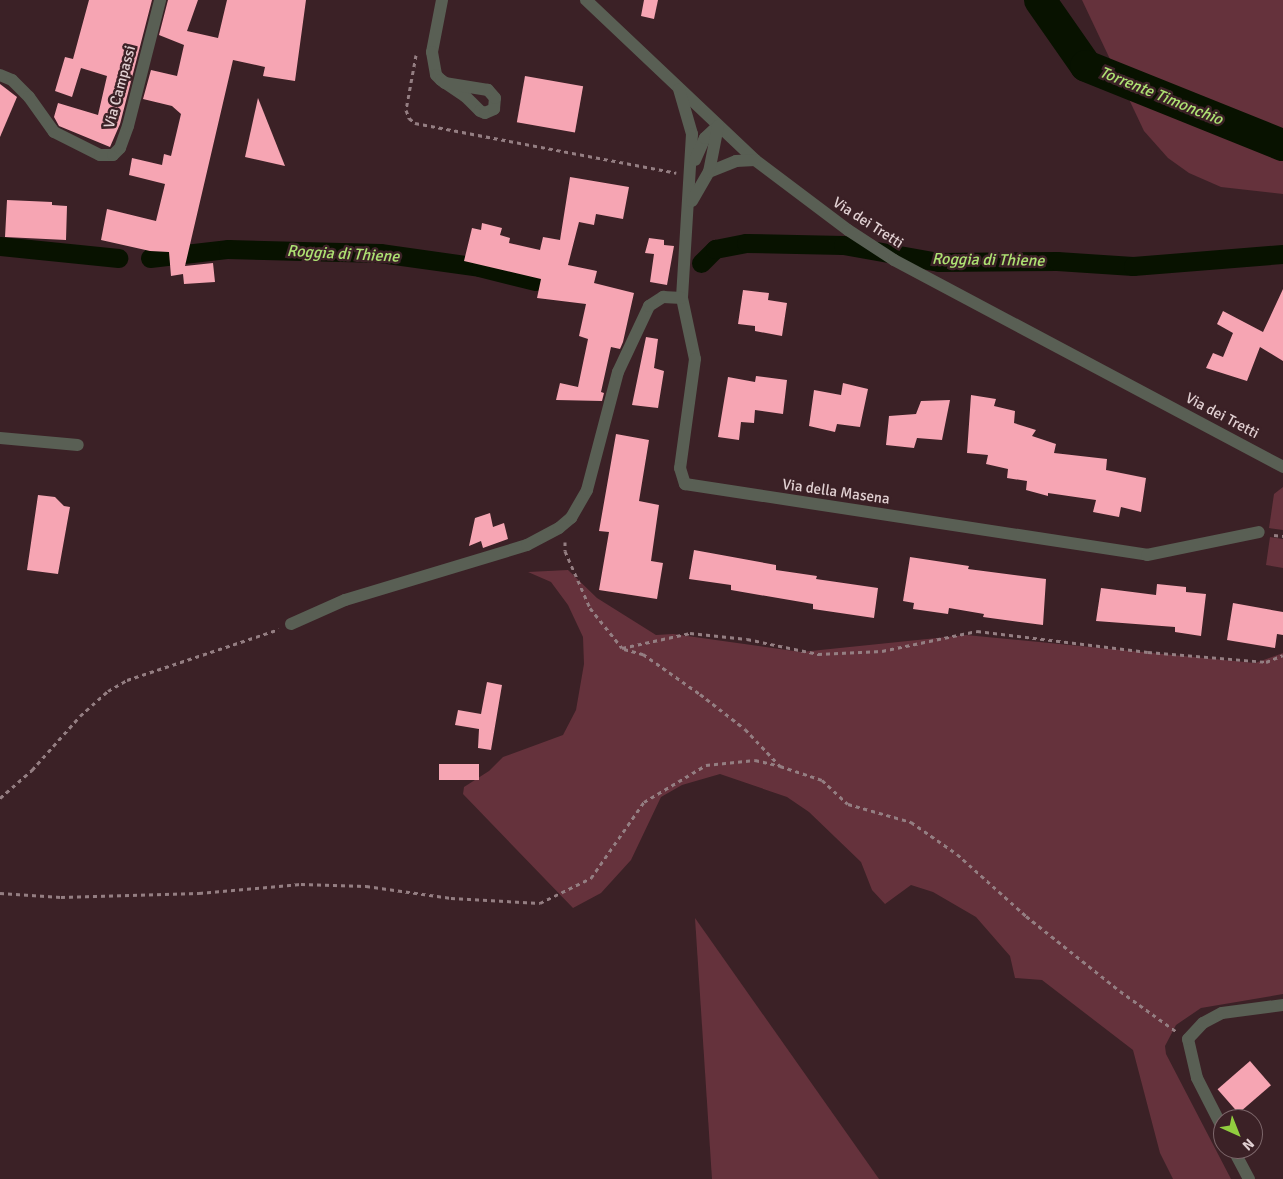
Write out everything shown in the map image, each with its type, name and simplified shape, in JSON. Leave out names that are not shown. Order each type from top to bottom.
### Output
[{"type":"street","name":"Via Campassi","points":[[0,75],[12,80],[29,97],[54,132],[100,156],[113,155],[120,148],[128,126],[160,0]]},
{"type":"street","points":[[442,0],[432,61],[436,74],[445,83]]},
{"type":"street","name":"Via dei Tretti","points":[[586,0],[754,160],[870,245],[894,260],[1283,467]]},
{"type":"street","name":"Via della Masena","points":[[679,89],[692,134],[689,208],[682,298],[695,359],[680,474],[690,486],[1148,555],[1259,532]]},
{"type":"street","name":"Via della Masena","points":[[690,179],[699,146],[718,126]]},
{"type":"street","name":"Via della Masena","points":[[689,208],[709,172],[718,126]]},
{"type":"street","points":[[709,172],[736,161],[754,160]]},
{"type":"street","points":[[291,624],[345,600],[528,545],[571,518],[586,490],[618,372],[649,306],[663,297],[682,298]]},
{"type":"street","points":[[0,438],[78,445]]},
{"type":"street","points":[[1213,1109],[1197,1078],[1188,1039],[1203,1022],[1222,1013],[1283,1004]]},
{"type":"street","points":[[1238,1159],[1249,1179]]},
{"type":"path","points":[[418,48],[406,110],[409,118],[415,123],[683,174],[690,179]]},
{"type":"path","points":[[571,518],[565,536],[565,551],[590,608],[622,648],[643,654],[700,694],[745,729],[780,766]]},
{"type":"path","points":[[0,798],[32,770],[90,706],[127,680],[291,624]]},
{"type":"path","points":[[622,648],[690,633],[747,639],[818,654],[873,652],[976,631],[1148,652],[1266,662],[1283,655]]},
{"type":"path","points":[[0,893],[61,897],[199,893],[301,884],[366,886],[451,898],[540,903],[591,878],[644,802],[706,765],[755,760],[822,780],[848,804],[911,822],[957,854],[1026,916],[1120,991],[1188,1039]]},
{"type":"shaded area","points":[[1082,0],[1283,0],[1283,194],[1221,187],[1189,173],[1168,158],[1144,131]]},
{"type":"shaded area","points":[[1283,487],[1283,530],[1269,528],[1274,494]]},
{"type":"shaded area","points":[[1270,537],[1283,539],[1283,568],[1266,565]]},
{"type":"shaded area","points":[[568,570],[597,598],[656,635],[673,634],[801,652],[966,635],[1255,663],[1283,653],[1283,994],[1201,1008],[1176,1025],[1165,1046],[1166,1054],[1213,1144],[1213,1159],[1221,1159],[1231,1179],[1173,1179],[1160,1153],[1133,1050],[1042,980],[1015,978],[1010,956],[976,917],[933,892],[911,885],[885,904],[872,890],[861,862],[809,812],[787,797],[720,774],[682,785],[661,797],[631,860],[601,893],[573,908],[463,794],[464,787],[489,771],[503,757],[563,735],[576,710],[584,664],[583,637],[568,605],[551,582],[528,572]]},
{"type":"shaded area","points":[[695,918],[879,1179],[712,1179]]},
{"type":"building","points":[[89,0],[152,0],[120,124],[110,147],[59,126],[54,117],[58,103],[98,115],[107,76],[81,68],[72,97],[55,91],[65,57],[73,59]]},
{"type":"building","points":[[168,0],[198,0],[187,31],[218,38],[227,0],[306,0],[295,81],[263,76],[265,67],[233,60],[185,266],[213,263],[215,282],[184,284],[183,274],[171,276],[169,252],[150,251],[101,240],[107,209],[156,221],[165,184],[129,175],[132,158],[162,165],[164,154],[171,156],[181,114],[172,106],[143,99],[151,70],[177,76],[184,45],[159,35]]},
{"type":"building","points":[[644,0],[658,0],[654,19],[641,16]]},
{"type":"building","points":[[525,76],[583,86],[575,133],[517,122]]},
{"type":"building","points":[[0,84],[17,97],[0,137]]},
{"type":"building","points":[[258,98],[285,166],[245,157]]},
{"type":"building","points":[[570,177],[629,187],[623,219],[596,214],[594,225],[579,222],[568,265],[597,271],[594,283],[634,293],[623,342],[620,349],[611,347],[601,392],[604,393],[602,401],[556,400],[560,383],[578,387],[588,339],[579,336],[586,304],[537,298],[541,279],[464,261],[472,228],[481,230],[482,223],[502,228],[500,235],[510,238],[509,243],[540,250],[543,237],[560,240]]},
{"type":"building","points":[[7,200],[52,202],[52,205],[67,206],[66,240],[5,237]]},
{"type":"building","points":[[649,238],[664,240],[664,245],[674,246],[667,285],[650,282],[654,254],[645,253]]},
{"type":"building","points":[[1283,289],[1283,361],[1260,347],[1247,381],[1206,368],[1213,353],[1223,357],[1233,333],[1217,324],[1223,311],[1263,332]]},
{"type":"building","points":[[743,290],[769,293],[768,300],[787,303],[782,336],[755,331],[755,326],[738,324]]},
{"type":"building","points":[[646,337],[658,339],[654,368],[664,371],[658,408],[632,405]]},
{"type":"building","points":[[756,376],[787,380],[783,414],[755,410],[754,423],[741,422],[739,440],[718,437],[728,377],[755,382]]},
{"type":"building","points":[[843,383],[868,389],[860,427],[837,424],[835,432],[809,426],[814,390],[841,395]]},
{"type":"building","points":[[971,395],[996,399],[994,406],[1015,411],[1014,423],[1036,430],[1032,436],[1056,444],[1054,453],[1107,459],[1106,470],[1146,478],[1141,512],[1121,507],[1119,517],[1093,512],[1096,500],[1048,493],[1048,496],[1026,490],[1027,481],[1007,478],[1008,469],[986,464],[988,455],[967,453]]},
{"type":"building","points":[[950,400],[942,440],[917,438],[914,448],[886,445],[889,416],[916,414],[921,401]]},
{"type":"building","points":[[616,434],[649,440],[639,501],[659,505],[651,561],[663,563],[657,599],[599,590],[609,532],[599,531]]},
{"type":"building","points":[[38,495],[55,497],[64,506],[70,507],[58,574],[27,570]]},
{"type":"building","points":[[490,513],[493,527],[504,523],[508,539],[483,548],[481,541],[469,546],[475,518]]},
{"type":"building","points":[[694,550],[776,565],[776,570],[817,576],[816,579],[878,588],[874,618],[813,609],[813,604],[731,590],[731,585],[689,579]]},
{"type":"building","points":[[910,557],[969,566],[968,569],[1046,579],[1043,625],[983,617],[984,614],[949,608],[948,614],[913,609],[914,603],[903,601]]},
{"type":"building","points":[[1157,584],[1186,587],[1186,592],[1206,594],[1201,636],[1175,632],[1175,627],[1096,621],[1101,588],[1156,595]]},
{"type":"building","points":[[1233,603],[1283,612],[1283,635],[1277,634],[1275,648],[1227,640]]},
{"type":"building","points":[[487,682],[502,685],[491,750],[478,748],[479,729],[455,725],[458,710],[481,714]]},
{"type":"building","points":[[439,764],[479,764],[479,780],[439,780]]},
{"type":"building","points":[[1250,1061],[1271,1085],[1244,1109],[1235,1109],[1218,1089]]},
{"type":"waterway","name":"Torrente Timonchio","points":[[1040,0],[1086,66],[1283,145]]},
{"type":"waterway","name":"Roggia di Thiene","points":[[701,263],[715,249],[746,243],[843,245],[938,262],[1057,261],[1133,266],[1283,254]]},
{"type":"waterway","name":"Roggia di Thiene","points":[[0,246],[118,258]]},
{"type":"waterway","name":"Roggia di Thiene","points":[[150,258],[228,249],[380,253],[479,267],[535,281]]}]
